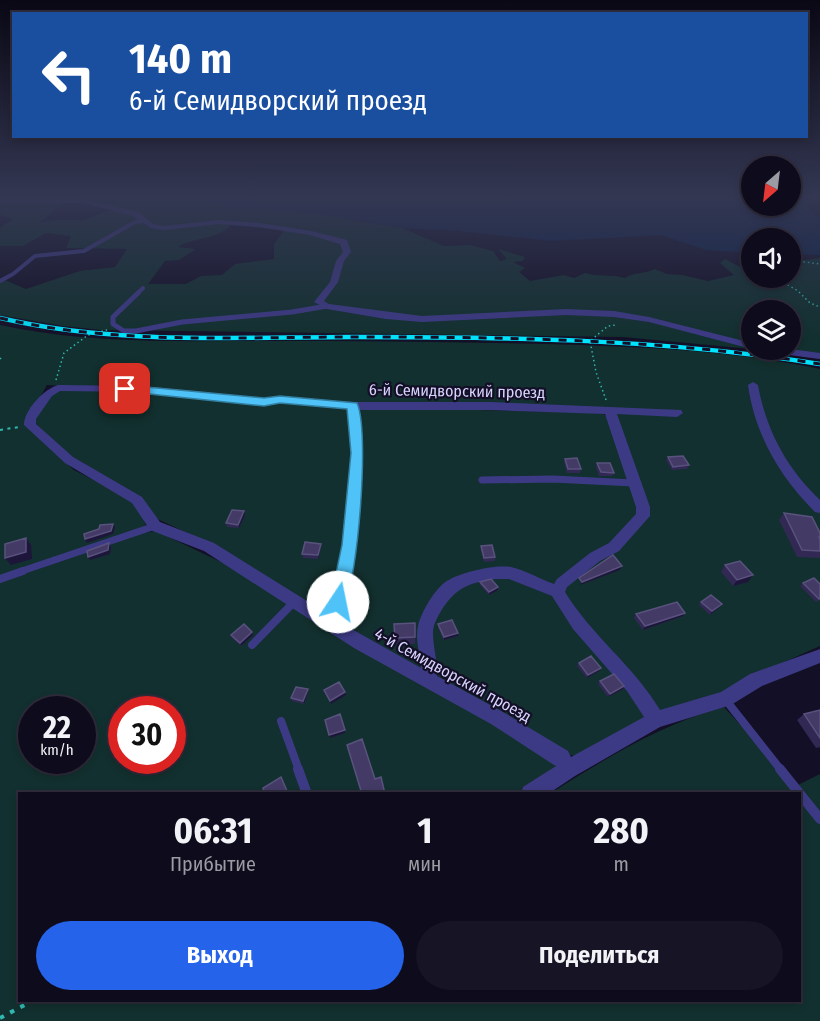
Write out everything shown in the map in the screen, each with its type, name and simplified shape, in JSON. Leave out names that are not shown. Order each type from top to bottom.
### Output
[{"type":"street","points":[[345,245],[347,252],[338,261],[335,281],[322,295],[320,302],[327,306],[385,317],[423,319],[584,312],[614,314],[651,319],[741,343]]},
{"type":"street","points":[[801,354],[820,356]]},
{"type":"street","points":[[753,385],[755,407],[786,471],[820,508]]},
{"type":"street","points":[[58,388],[48,394],[30,419],[30,425],[69,460],[137,500],[155,526]]},
{"type":"street","name":"6-й Семидворский проезд","points":[[58,388],[142,389],[264,402],[280,400],[353,406],[490,406],[677,413]]},
{"type":"street","points":[[331,625],[334,621],[349,545],[357,453],[353,406]]},
{"type":"street","points":[[557,592],[562,584],[595,557],[614,548],[643,516],[643,507],[610,411]]},
{"type":"street","name":"4-й Семидворский проезд","points":[[155,526],[209,547],[331,625],[506,724],[561,758],[568,769]]},
{"type":"street","points":[[428,681],[430,672],[426,625],[450,587],[502,572],[557,592],[564,606],[627,676],[656,720]]},
{"type":"street","points":[[533,792],[568,769],[656,720],[725,699],[756,680],[820,656]]},
{"type":"lane","points":[[0,280],[13,274],[35,256],[84,251],[95,245]]},
{"type":"lane","points":[[143,288],[114,317],[112,324],[122,330],[136,331],[182,322],[292,312],[327,306]]},
{"type":"lane","points":[[482,480],[553,479],[634,483]]},
{"type":"lane","points":[[0,579],[155,526]]},
{"type":"lane","points":[[252,645],[294,602]]},
{"type":"lane","points":[[725,699],[799,792]]},
{"type":"lane","points":[[281,721],[306,792]]},
{"type":"lane","points":[[801,795],[820,819]]},
{"type":"path","points":[[801,261],[820,264]]},
{"type":"path","points":[[793,288],[810,303],[820,307]]},
{"type":"path","points":[[610,411],[596,372],[590,341],[608,326],[624,323]]},
{"type":"path","points":[[58,388],[56,381],[64,352],[88,336],[106,330],[122,330]]},
{"type":"path","points":[[0,430],[30,425]]},
{"type":"path","points":[[0,1018],[30,1002]]},
{"type":"green space","points":[[0,245],[25,245],[0,246]]},
{"type":"green space","points":[[67,245],[183,245],[178,247],[196,249],[179,260],[165,261],[148,284],[186,284],[201,276],[222,275],[235,264],[274,259],[274,245],[471,245],[493,251],[500,261],[507,259],[498,249],[525,257],[523,261],[513,262],[525,268],[519,272],[530,281],[564,275],[574,278],[585,273],[625,278],[655,269],[667,274],[708,281],[734,275],[720,263],[725,259],[741,267],[741,288],[801,288],[801,261],[820,258],[820,359],[801,356],[801,300],[741,300],[741,348],[623,337],[101,330],[0,315],[0,278],[26,289],[80,271],[115,267],[127,249],[66,248]]},
{"type":"green space","points":[[0,325],[66,336],[133,340],[463,342],[641,348],[741,356],[741,360],[773,360],[820,369],[820,646],[755,675],[722,693],[661,711],[655,707],[563,599],[566,585],[647,517],[614,416],[618,414],[262,400],[47,385],[28,428],[74,470],[133,500],[146,525],[141,529],[0,577]]},
{"type":"green space","points":[[57,391],[142,391],[349,409],[355,455],[345,546],[331,617],[211,544],[153,517],[71,458],[34,420],[52,393]]},
{"type":"green space","points":[[362,407],[602,413],[606,416],[641,508],[622,535],[554,585],[511,571],[441,590],[423,672],[339,624],[356,410]]},
{"type":"green space","points":[[156,531],[242,572],[494,724],[556,765],[552,773],[520,792],[18,792],[18,1002],[801,1002],[801,792],[553,792],[613,755],[656,733],[724,707],[796,786],[820,774],[820,1021],[0,1021],[0,581],[142,533]]},
{"type":"green space","points":[[501,575],[555,597],[645,714],[642,722],[576,756],[570,755],[441,681],[435,672],[430,626],[449,594],[485,578]]},
{"type":"water","points":[[690,245],[741,245],[741,252],[706,250]]},
{"type":"water","points":[[801,245],[820,245],[820,255],[801,254]]},
{"type":"building","points":[[683,456],[689,465],[673,467],[668,457]]},
{"type":"building","points":[[577,458],[581,469],[568,469],[565,459]]},
{"type":"building","points":[[597,463],[610,463],[614,473],[601,472]]},
{"type":"building","points":[[232,510],[244,511],[238,525],[226,523]]},
{"type":"building","points":[[784,513],[812,517],[820,533],[820,551],[802,550]]},
{"type":"building","points":[[113,524],[111,531],[85,539],[84,534],[99,529],[100,525]]},
{"type":"building","points":[[26,538],[26,552],[5,558],[5,544]]},
{"type":"building","points":[[305,542],[321,544],[318,555],[302,554]]},
{"type":"building","points":[[109,543],[108,550],[88,557],[87,551]]},
{"type":"building","points":[[492,545],[495,557],[484,558],[481,546]]},
{"type":"building","points":[[613,555],[622,566],[582,582],[579,578]]},
{"type":"building","points":[[740,561],[753,575],[737,580],[725,565]]},
{"type":"building","points":[[814,578],[820,584],[819,599],[803,583]]},
{"type":"building","points":[[491,579],[498,587],[489,592],[480,582]]},
{"type":"building","points":[[711,595],[722,604],[712,611],[701,602]]},
{"type":"building","points":[[677,602],[685,613],[645,626],[636,614]]},
{"type":"building","points":[[452,620],[458,633],[444,637],[438,624]]},
{"type":"building","points":[[415,623],[415,637],[395,638],[394,624]]},
{"type":"building","points":[[244,624],[252,632],[240,643],[231,635]]},
{"type":"building","points":[[591,656],[601,668],[588,675],[579,663]]},
{"type":"building","points":[[614,674],[624,686],[610,694],[600,681]]},
{"type":"building","points":[[339,682],[345,692],[330,701],[324,690]]},
{"type":"building","points":[[296,687],[308,689],[303,701],[291,698]]},
{"type":"building","points":[[820,710],[820,738],[804,714]]},
{"type":"building","points":[[340,714],[345,730],[329,735],[325,720]]},
{"type":"building","points":[[362,739],[375,779],[381,777],[385,792],[361,792],[347,745]]},
{"type":"building","points":[[281,777],[287,791],[264,792],[263,788]]},
{"type":"railway","points":[[0,318],[43,327],[131,336],[587,341],[704,349],[820,364]]},
{"type":"route","points":[[125,389],[264,402],[280,400],[353,406],[357,453],[349,545],[338,602]]}]
